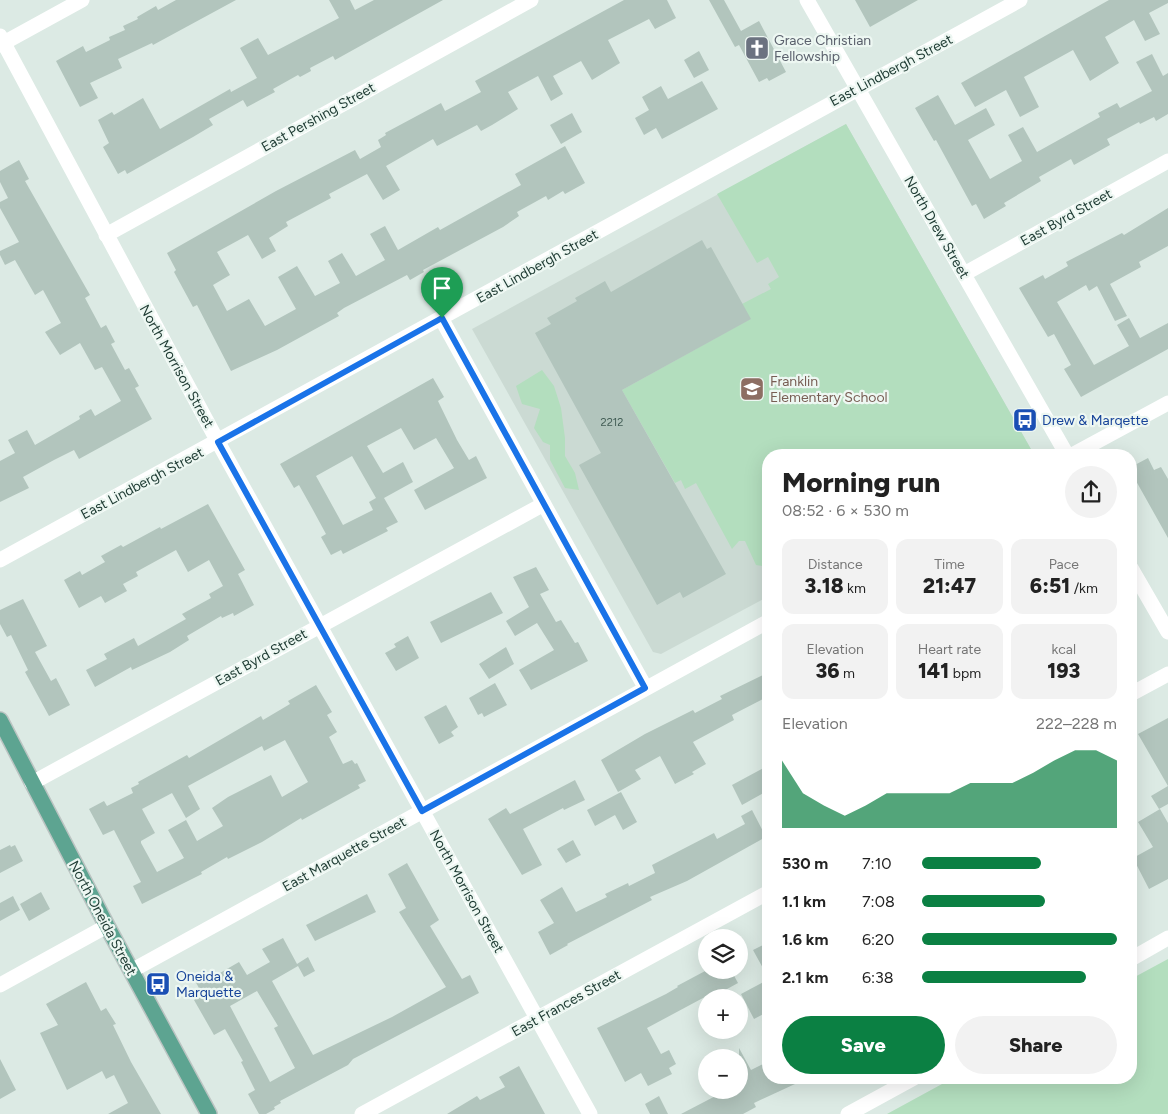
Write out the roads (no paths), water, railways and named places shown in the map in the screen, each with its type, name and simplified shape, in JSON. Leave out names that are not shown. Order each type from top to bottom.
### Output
[{"type":"main road","name":"North Oneida Street","points":[[0,720],[107,926],[209,1114]]},
{"type":"street","points":[[1,42],[82,0]]},
{"type":"street","name":"East Pershing Street","points":[[106,235],[531,0]]},
{"type":"street","name":"North Drew Street","points":[[807,0],[1064,449]]},
{"type":"street","name":"East Lindbergh Street","points":[[0,560],[1020,0]]},
{"type":"street","name":"North Morrison Street","points":[[1,42],[218,442],[321,624],[590,1114]]},
{"type":"street","name":"East Byrd Street","points":[[964,274],[1168,161]]},
{"type":"street","points":[[442,318],[645,688]]},
{"type":"street","points":[[1083,449],[1168,403]]},
{"type":"street","name":"East Byrd Street","points":[[32,783],[544,504]]},
{"type":"street","points":[[1137,578],[1168,632]]},
{"type":"street","name":"East Marquette Street","points":[[131,971],[762,625]]},
{"type":"street","points":[[1137,691],[1168,674]]},
{"type":"street","name":"East Frances Street","points":[[362,1114],[762,896]]},
{"type":"street","points":[[0,985],[107,926]]},
{"type":"street","points":[[1137,956],[1168,938]]},
{"type":"street","points":[[848,1114],[903,1084]]},
{"type":"place","name":"Grace Christian Fellowship","points":[[757,48]]},
{"type":"place","name":"Franklin Elementary School","points":[[752,389]]},
{"type":"place","name":"Drew & Marqette","points":[[1025,420]]},
{"type":"place","name":"Oneida & Marquette","points":[[158,984]]}]
